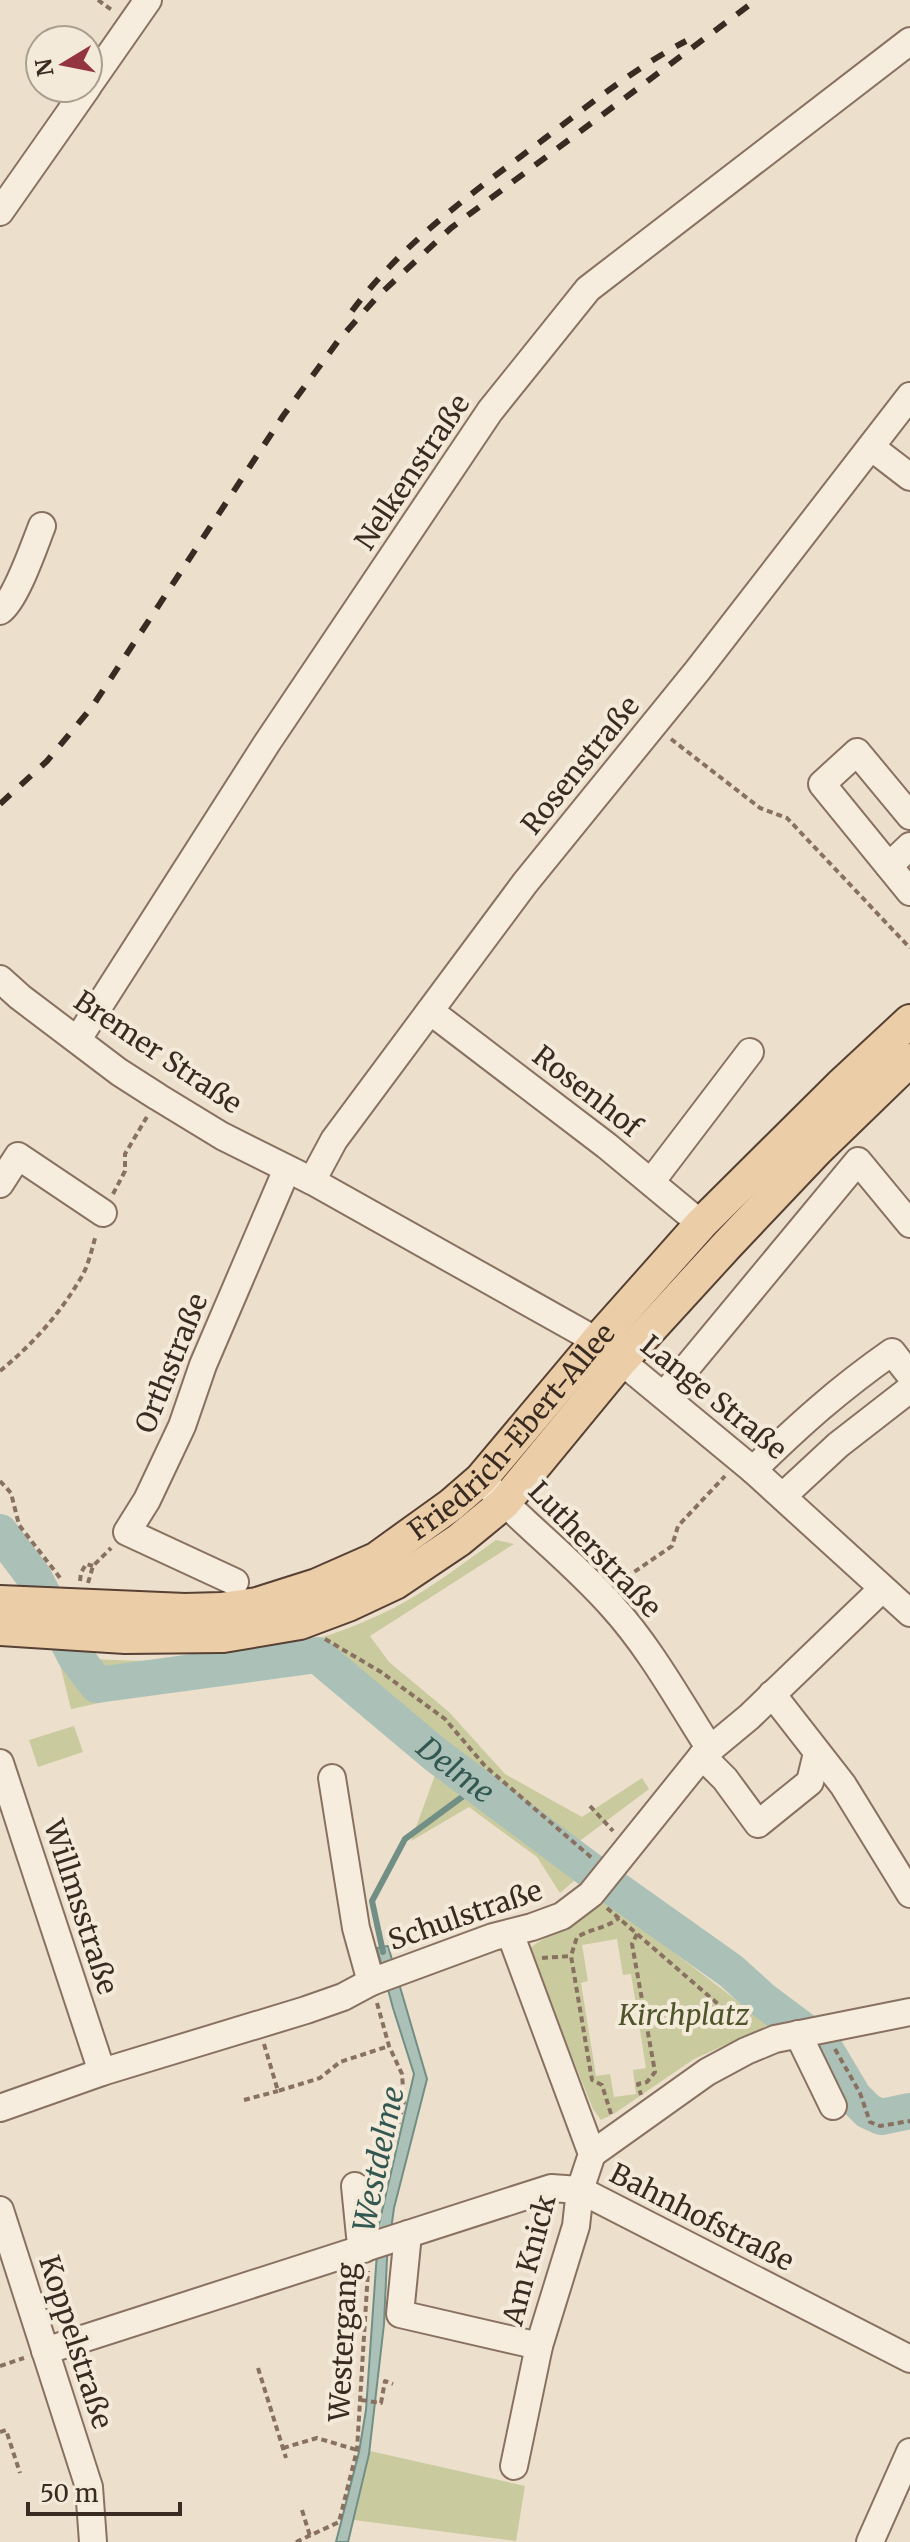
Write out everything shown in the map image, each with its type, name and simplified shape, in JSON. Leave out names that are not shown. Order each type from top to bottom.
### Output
[{"type":"main road","name":"Friedrich-Ebert-Allee","points":[[50,1609],[125,1637],[223,1636],[300,1623],[348,1605],[395,1583],[459,1540],[504,1503],[701,1224],[910,1021]]},
{"type":"main road","name":"Friedrich-Ebert-Allee","points":[[0,1629],[50,1609],[185,1610],[257,1604],[317,1585],[376,1559],[451,1505],[481,1479],[910,1060]]},
{"type":"street","points":[[104,63],[148,0]]},
{"type":"street","name":"Nelkenstraße","points":[[78,1039],[267,743],[490,411],[588,289],[910,41]]},
{"type":"street","points":[[0,212],[75,104]]},
{"type":"street","name":"Rosenstraße","points":[[312,1181],[334,1140],[525,883],[653,725],[910,396]]},
{"type":"street","points":[[871,447],[910,477]]},
{"type":"street","points":[[0,611],[5,608],[18,584],[42,526]]},
{"type":"street","points":[[910,816],[857,752],[822,784],[910,892]]},
{"type":"street","points":[[889,866],[910,846]]},
{"type":"street","name":"Bremer Straße","points":[[2,984],[119,1072],[222,1136],[287,1169]]},
{"type":"street","name":"Rosenhof","points":[[430,1011],[607,1146],[701,1224]]},
{"type":"street","points":[[651,1182],[750,1052]]},
{"type":"street","points":[[0,1184],[18,1156],[103,1213]]},
{"type":"street","points":[[664,1395],[858,1161],[910,1224]]},
{"type":"street","name":"Lange Straße","points":[[287,1169],[609,1351],[747,1464],[910,1613]]},
{"type":"street","name":"Orthstraße","points":[[127,1532],[147,1500],[182,1426],[203,1365],[287,1169]]},
{"type":"street","points":[[747,1464],[845,1385],[892,1352],[908,1372],[838,1445],[783,1496]]},
{"type":"street","name":"Lutherstraße","points":[[481,1479],[567,1559],[648,1652],[706,1753],[758,1824],[810,1782],[817,1753]]},
{"type":"street","points":[[127,1532],[235,1582]]},
{"type":"street","name":"Schulstraße","points":[[0,2108],[102,2072],[258,2026],[343,1997],[371,1982],[493,1937],[562,1916],[591,1894],[706,1753],[749,1717],[882,1589]]},
{"type":"street","points":[[772,1694],[843,1785],[910,1894]]},
{"type":"street","name":"Willmsstraße","points":[[0,1763],[102,2072]]},
{"type":"street","points":[[332,1778],[356,1928],[371,1982]]},
{"type":"street","points":[[510,1933],[592,2154]]},
{"type":"street","points":[[580,2190],[592,2154],[707,2072],[746,2051],[803,2033],[910,2012]]},
{"type":"street","points":[[803,2033],[833,2106]]},
{"type":"street","name":"Am Knick","points":[[355,2186],[360,2236],[382,2243],[400,2314],[539,2346]]},
{"type":"street","name":"Bahnhofstraße","points":[[45,2351],[551,2188],[580,2190],[910,2359]]},
{"type":"street","name":"Am Knick","points":[[514,2466],[539,2346],[576,2226],[580,2190]]},
{"type":"street","name":"Koppelstraße","points":[[0,2210],[89,2487],[93,2542]]},
{"type":"street","points":[[870,2542],[910,2452]]},
{"type":"path","points":[[653,725],[760,808],[787,818],[910,948]]},
{"type":"path","points":[[0,1371],[30,1346],[83,1274],[103,1213],[125,1171],[125,1154],[158,1097]]},
{"type":"path","points":[[601,1595],[672,1546],[678,1526],[747,1464]]},
{"type":"path","points":[[0,1481],[11,1493],[19,1525],[61,1579],[50,1609]]},
{"type":"path","points":[[88,1580],[93,1566],[127,1532]]},
{"type":"path","points":[[50,1609],[86,1564],[93,1566]]},
{"type":"path","points":[[300,1623],[381,1672],[445,1719],[485,1766],[609,1871]]},
{"type":"path","points":[[590,1806],[628,1848]]},
{"type":"path","points":[[591,1894],[725,2010],[803,2033],[863,2102],[870,2122],[880,2126],[910,2121]]},
{"type":"path","points":[[618,2136],[602,2085],[592,2080],[571,1956],[577,1937],[608,1926],[619,1918]]},
{"type":"path","points":[[637,1934],[632,1944],[655,2072],[647,2082],[638,2084],[648,2116]]},
{"type":"path","points":[[371,1982],[389,2046],[402,2074],[404,2102],[379,2199]]},
{"type":"path","points":[[258,2026],[278,2091]]},
{"type":"path","points":[[244,2100],[320,2078],[340,2062],[389,2046]]},
{"type":"path","name":"Westergang","points":[[296,2542],[339,2522],[357,2450],[382,2243]]},
{"type":"path","points":[[258,2368],[286,2458]]},
{"type":"path","points":[[363,2400],[381,2403],[385,2381],[393,2384]]},
{"type":"path","points":[[0,2432],[6,2430],[20,2473]]},
{"type":"path","points":[[283,2448],[317,2438],[357,2450]]},
{"type":"path","points":[[302,2510],[310,2536]]},
{"type":"green space","points":[[496,1540],[514,1544],[370,1636],[389,1662],[449,1712],[505,1774],[582,1817],[642,1778],[649,1789],[561,1855],[583,1873],[560,1893],[537,1857],[469,1807],[411,1841],[438,1767],[408,1737],[316,1663],[244,1672],[71,1709],[58,1656],[180,1660],[261,1652],[301,1643],[340,1631],[393,1608]]},
{"type":"green space","points":[[74,1726],[83,1752],[38,1767],[29,1740]]},
{"type":"green space","name":"Kirchplatz","points":[[604,1899],[769,2025],[694,2059],[601,2120],[593,2109],[528,1949]],"holes":[[[617,1939],[623,1975],[631,1974],[646,2068],[633,2070],[636,2094],[614,2097],[610,2074],[596,2076],[581,1983],[588,1981],[582,1945]]]},
{"type":"green space","points":[[370,2451],[525,2486],[516,2541],[354,2520]]},
{"type":"shaded area","points":[[0,1519],[47,1578],[23,1578],[0,1544]]},
{"type":"shaded area","points":[[388,1946],[427,2079],[394,2208],[369,2454],[348,2542],[336,2542],[359,2452],[366,2410],[379,2224],[414,2074],[377,1948]]},
{"type":"waterway","name":"Delme","points":[[0,1532],[34,1577],[75,1656],[97,1685],[317,1655],[436,1755],[731,1971],[763,2000],[823,2045],[854,2097],[868,2111],[881,2117],[910,2111]]},
{"type":"waterway","name":"Westdelme","points":[[383,1952],[372,1901],[405,1839],[477,1786]]},
{"type":"railway","points":[[0,804],[47,761],[92,707],[283,416],[338,341],[377,297],[451,228],[756,0]]},
{"type":"railway","points":[[352,311],[394,262],[467,198],[613,87],[686,41]]}]
